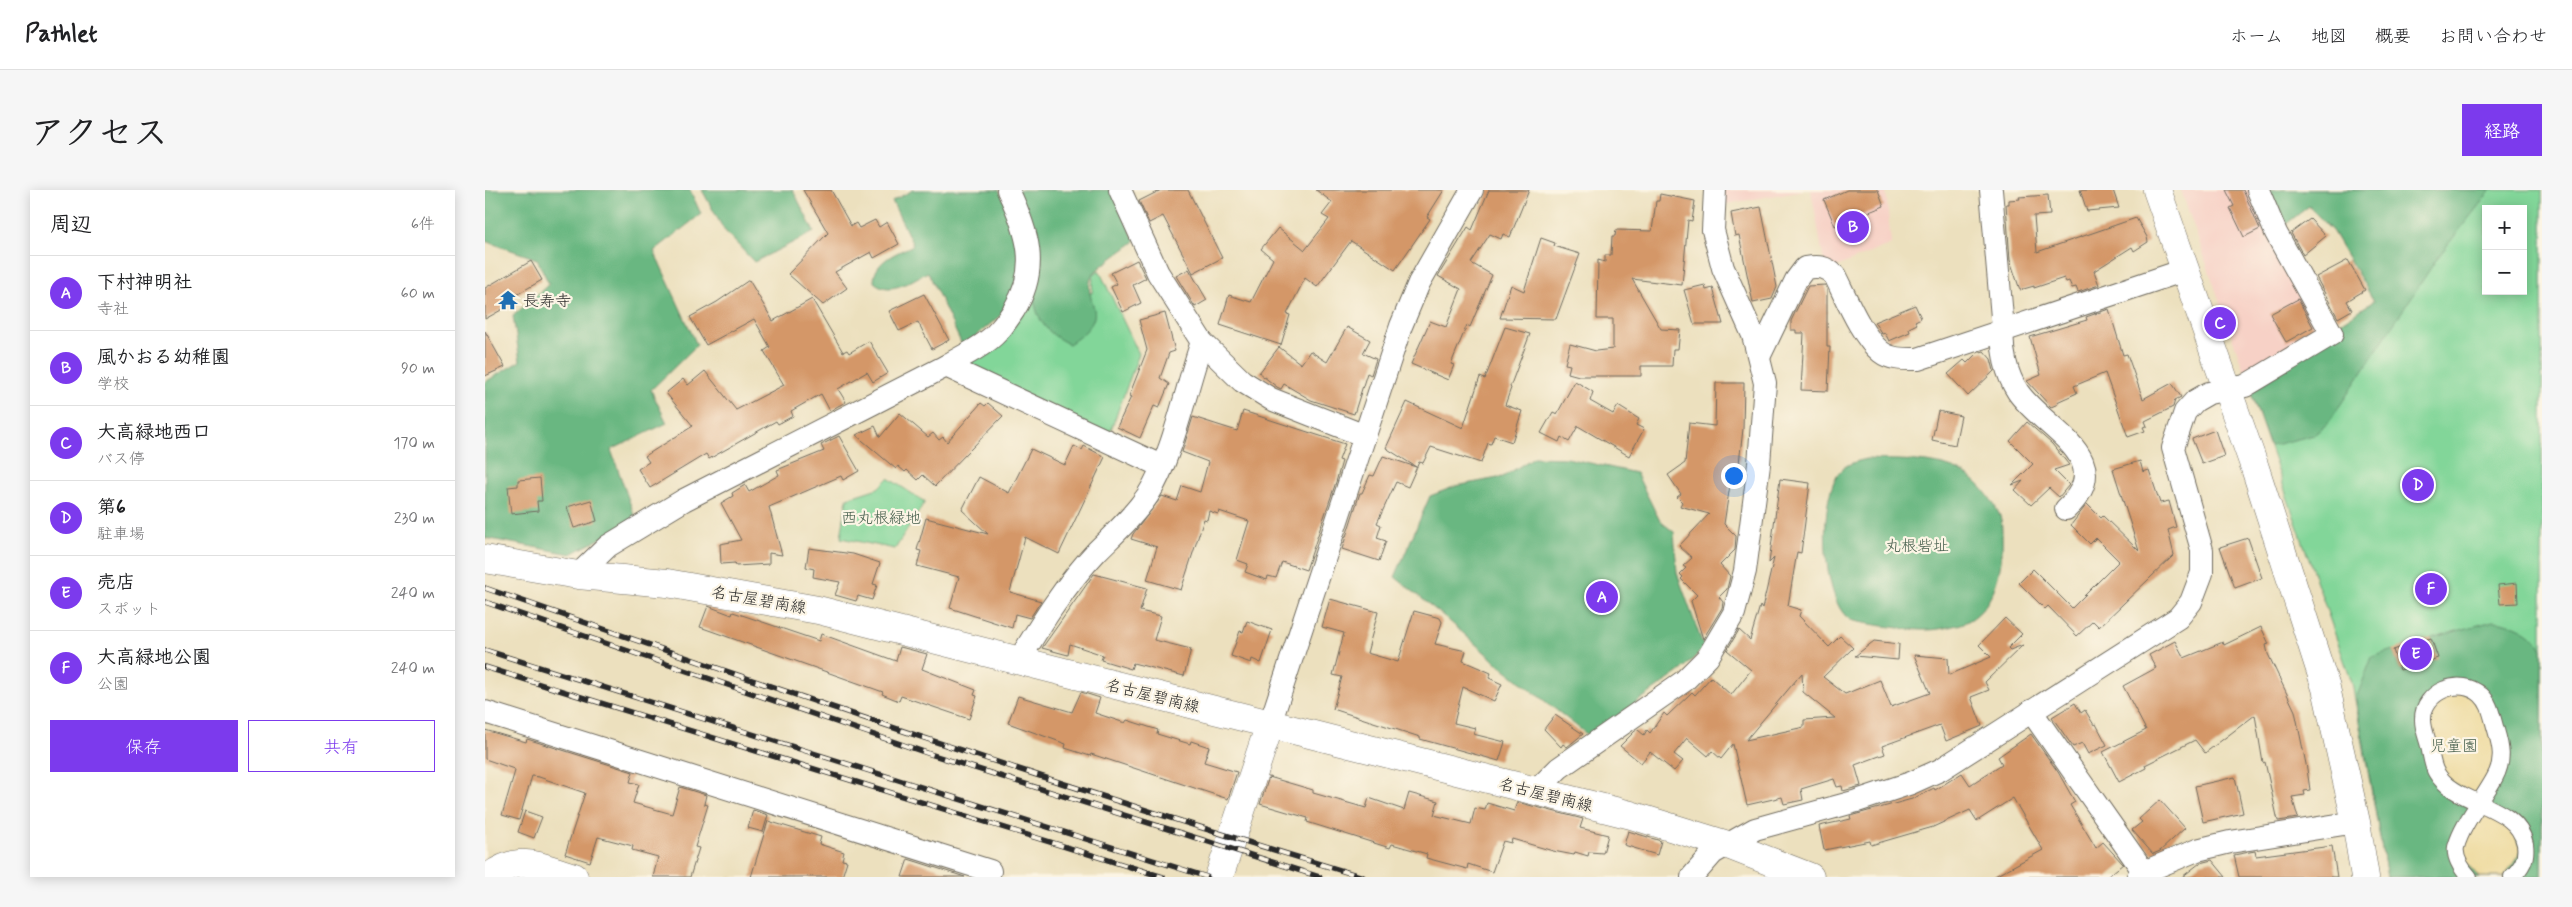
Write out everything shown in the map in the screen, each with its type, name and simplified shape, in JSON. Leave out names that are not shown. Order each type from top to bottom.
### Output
[{"type":"main road","points":[[2157,190],[2228,390],[2326,688],[2356,822],[2365,877]]},
{"type":"main road","name":"名古屋碧南線","points":[[485,559],[578,575],[667,584],[817,610],[1631,815],[1729,845],[1810,877]]},
{"type":"main road","points":[[1219,877],[1270,724]]},
{"type":"main road","points":[[489,877],[503,866],[522,862],[574,877]]},
{"type":"street","points":[[578,575],[608,546],[684,500],[946,366],[987,342],[1005,325],[1025,292],[1029,266],[1028,241],[1021,218],[1008,190]]},
{"type":"street","points":[[1120,190],[1158,273],[1202,342],[1241,381],[1271,399],[1365,436]]},
{"type":"street","points":[[1270,724],[1401,326],[1419,282],[1472,190]]},
{"type":"street","points":[[1535,792],[1559,768],[1685,680],[1708,657],[1734,613],[1745,570],[1759,464],[1765,383],[1753,335],[1723,268],[1713,230],[1715,190]]},
{"type":"street","points":[[1991,190],[2003,329],[2002,342],[2008,372],[2018,391],[2035,412],[2072,444],[2084,462],[2086,482],[2077,498],[2066,509]]},
{"type":"street","points":[[1693,877],[1713,853],[1755,829],[1911,783],[1967,754],[2178,618],[2191,602],[2202,573],[2202,550],[2173,448],[2185,412],[2195,401],[2209,393],[2245,386],[2332,334],[2276,232],[2258,190]]},
{"type":"street","points":[[1759,357],[1796,280],[1805,268],[1817,266],[1828,269],[1835,276],[1871,342],[1882,353],[1902,360],[1918,358],[2185,270]]},
{"type":"street","points":[[1018,662],[1050,608],[1064,590],[1098,550],[1133,516],[1149,494],[1161,466],[1202,342]]},
{"type":"street","points":[[946,366],[1161,466]]},
{"type":"street","points":[[2469,877],[2457,860],[2456,847],[2479,804],[2496,776],[2502,753],[2487,702],[2476,691],[2456,685],[2436,696],[2427,706],[2423,720],[2436,772],[2450,786],[2479,804],[2506,817],[2517,827],[2524,839],[2526,854],[2521,868],[2512,877]]},
{"type":"street","points":[[2031,711],[2141,874],[2197,850],[2230,842],[2356,822]]},
{"type":"street","points":[[485,712],[990,870],[987,877]]},
{"type":"shaded area","points":[[1723,190],[1804,190],[1721,205]]},
{"type":"shaded area","points":[[1811,190],[1886,190],[1891,244],[1834,268],[1824,262]]},
{"type":"shaded area","points":[[2181,190],[2252,190],[2323,326],[2246,377]]},
{"type":"green space","points":[[485,190],[690,190],[701,214],[654,251],[697,345],[651,390],[667,423],[611,450],[636,520],[571,554],[485,538],[485,382],[520,361],[513,316],[549,284],[537,259],[485,241]]},
{"type":"green space","points":[[702,190],[793,190],[814,232],[754,262],[724,230]]},
{"type":"green space","points":[[913,190],[999,190],[1016,225],[1020,278],[1001,315],[963,347],[928,272],[894,288],[887,288],[874,282],[875,274],[882,263],[913,245],[892,201]]},
{"type":"green space","points":[[1016,190],[1112,190],[1135,241],[1105,263],[1092,276],[1090,294],[1094,316],[1091,324],[1083,333],[1069,344],[1053,335],[1047,329],[1036,308]]},
{"type":"green space","points":[[2262,190],[2542,190],[2542,877],[2387,877],[2352,683],[2251,393],[2334,327],[2374,301],[2333,232],[2309,206]]},
{"type":"green space","points":[[2262,190],[2491,190],[2438,257],[2329,422],[2314,435],[2270,446],[2251,393],[2334,327],[2374,301],[2333,232],[2309,206],[2281,228]]},
{"type":"green space","points":[[1099,270],[1139,354],[1109,435],[972,370],[971,361],[1034,290],[1092,293],[1093,275]]},
{"type":"green space","points":[[1534,457],[1567,458],[1636,473],[1660,521],[1674,532],[1677,573],[1704,648],[1682,670],[1589,736],[1498,664],[1446,618],[1395,577],[1430,496],[1456,486],[1503,477]]},
{"type":"green space","name":"丸根砦址","points":[[1867,459],[1920,461],[1947,466],[1970,477],[1994,505],[2000,516],[2002,528],[2001,563],[1998,577],[1987,604],[1967,622],[1934,630],[1899,628],[1853,621],[1840,608],[1828,569],[1826,522],[1829,500],[1834,482],[1842,469],[1857,461]]},
{"type":"green space","name":"西丸根緑地","points":[[888,478],[925,502],[895,549],[841,538],[847,498],[878,488]]},
{"type":"green space","name":"児童園","points":[[2493,621],[2507,623],[2522,629],[2534,638],[2542,650],[2542,877],[2387,877],[2356,699],[2372,657],[2393,650],[2401,670],[2437,658],[2431,638]]},
{"type":"sand","points":[[2452,690],[2478,698],[2498,753],[2483,790],[2471,795],[2446,777],[2428,724],[2431,709]]},
{"type":"sand","points":[[2486,812],[2511,826],[2521,851],[2504,877],[2479,877],[2463,859],[2469,832],[2475,820]]},
{"type":"building","points":[[803,190],[831,190],[851,226],[856,223],[859,228],[875,220],[879,227],[887,222],[899,244],[874,258],[871,252],[835,272],[847,288],[823,305],[788,274],[828,233]]},
{"type":"building","points":[[1161,190],[1188,190],[1222,258],[1193,273],[1163,216],[1149,223],[1139,201]]},
{"type":"building","points":[[1316,190],[1444,190],[1427,217],[1430,219],[1395,270],[1351,241],[1317,287],[1305,278],[1287,314],[1290,315],[1281,345],[1220,325],[1229,295],[1251,302],[1273,259],[1261,249],[1278,228],[1305,250],[1329,219],[1322,215],[1332,202]]},
{"type":"building","points":[[1489,190],[1529,190],[1510,237],[1503,234],[1501,239],[1490,234],[1471,263],[1492,275],[1470,327],[1467,325],[1451,364],[1454,365],[1448,380],[1411,364],[1430,321],[1446,327],[1461,289],[1438,276],[1468,227],[1472,230]]},
{"type":"building","points":[[1847,190],[1878,190],[1884,206],[1835,226],[1824,200]]},
{"type":"building","points":[[2080,190],[2113,190],[2119,208],[2087,211]]},
{"type":"building","points":[[2226,190],[2243,190],[2260,229],[2244,237],[2230,208],[2234,206]]},
{"type":"building","points":[[1660,194],[1695,201],[1692,221],[1688,220],[1682,285],[1632,279],[1661,329],[1680,330],[1678,349],[1673,349],[1672,366],[1641,366],[1641,376],[1579,376],[1568,373],[1570,365],[1565,364],[1570,344],[1596,351],[1613,349],[1613,319],[1597,319],[1598,260],[1605,262],[1605,255],[1611,255],[1612,236],[1615,236],[1616,230],[1652,231],[1656,201],[1659,201]]},
{"type":"building","points":[[2048,195],[2050,215],[2034,216],[2037,252],[2136,218],[2148,242],[2134,251],[2132,247],[2094,271],[2099,285],[2078,292],[2076,287],[2072,288],[2069,281],[2066,282],[2064,278],[2034,288],[2034,286],[2020,290],[2010,260],[2006,204],[2009,204],[2009,200],[2020,199],[2019,197]]},
{"type":"building","points":[[1761,207],[1777,287],[1772,299],[1753,303],[1739,235],[1735,236],[1731,213]]},
{"type":"building","points":[[2310,219],[2326,236],[2303,255],[2291,233]]},
{"type":"building","points":[[1541,238],[1555,243],[1554,246],[1580,254],[1556,319],[1500,318],[1511,285],[1524,291]]},
{"type":"building","points":[[1137,260],[1146,278],[1133,285],[1141,303],[1123,312],[1111,287],[1117,284],[1111,273]]},
{"type":"building","points":[[2348,260],[2365,290],[2347,301],[2352,310],[2338,318],[2316,277]]},
{"type":"building","points":[[531,261],[542,280],[509,299],[512,304],[485,319],[485,288]]},
{"type":"building","points":[[1189,269],[1207,300],[1195,307],[1176,276]]},
{"type":"building","points":[[749,280],[773,321],[812,299],[843,352],[847,350],[849,353],[869,341],[888,373],[873,382],[867,372],[838,389],[846,402],[830,411],[821,394],[791,411],[793,416],[778,424],[776,421],[709,459],[706,454],[650,488],[638,469],[649,462],[645,456],[693,426],[666,393],[683,379],[688,385],[705,371],[736,410],[784,385],[764,351],[770,347],[754,319],[706,345],[690,317],[717,302]]},
{"type":"building","points":[[1705,285],[1706,290],[1713,288],[1723,324],[1694,324],[1684,290]]},
{"type":"building","points":[[1825,285],[1827,290],[1827,347],[1830,347],[1828,391],[1801,390],[1804,333],[1796,333],[1796,330],[1791,330],[1791,321],[1808,286]]},
{"type":"building","points":[[924,294],[949,340],[932,349],[918,322],[899,331],[889,311]]},
{"type":"building","points":[[2298,299],[2313,327],[2286,342],[2270,314]]},
{"type":"building","points":[[1915,305],[1921,318],[1915,321],[1917,324],[1909,328],[1910,332],[1889,341],[1885,333],[1882,334],[1874,322]]},
{"type":"building","points":[[2109,309],[2123,355],[2127,354],[2143,399],[2172,383],[2181,397],[2175,400],[2173,407],[2145,421],[2147,426],[2143,427],[2145,431],[2128,437],[2105,373],[2074,386],[2077,393],[2057,402],[2058,404],[2051,407],[2027,381],[2041,375],[2030,337],[2087,320],[2086,317]]},
{"type":"building","points":[[1165,313],[1175,351],[1169,353],[1160,378],[1169,384],[1159,408],[1154,406],[1140,438],[1117,427],[1131,397],[1129,396],[1147,350],[1139,320]]},
{"type":"building","points":[[1347,327],[1370,340],[1363,353],[1376,359],[1371,375],[1367,373],[1354,414],[1311,400],[1284,384],[1281,389],[1259,373],[1279,347],[1301,364],[1310,351],[1327,362]]},
{"type":"building","points":[[1505,327],[1530,334],[1505,405],[1522,411],[1512,442],[1494,436],[1491,444],[1488,443],[1481,463],[1431,447],[1423,463],[1419,462],[1408,487],[1396,482],[1377,523],[1381,525],[1377,538],[1386,541],[1379,561],[1342,549],[1360,493],[1362,493],[1370,475],[1374,476],[1383,456],[1416,467],[1386,448],[1407,402],[1463,428],[1480,377],[1485,379]]},
{"type":"building","points":[[485,331],[505,367],[485,376]]},
{"type":"building","points":[[1984,351],[1991,359],[1994,371],[1968,396],[1948,374],[1964,360],[1967,363],[1977,353]]},
{"type":"building","points":[[1575,381],[1593,392],[1590,401],[1613,414],[1618,406],[1639,419],[1636,425],[1644,429],[1629,456],[1578,426],[1569,442],[1561,437],[1559,442],[1541,433],[1553,412],[1557,414]]},
{"type":"building","points":[[1716,383],[1744,383],[1743,429],[1738,472],[1732,472],[1724,524],[1736,536],[1735,550],[1720,565],[1730,576],[1727,589],[1719,597],[1723,602],[1722,608],[1703,639],[1691,601],[1697,595],[1681,579],[1683,577],[1680,574],[1686,568],[1683,566],[1692,558],[1679,546],[1709,514],[1680,506],[1682,502],[1677,497],[1681,494],[1668,475],[1685,463],[1689,423],[1715,426]]},
{"type":"building","points":[[981,403],[985,406],[988,403],[1003,416],[935,486],[923,475],[918,480],[907,470],[905,472],[898,466],[896,469],[856,435],[875,426],[880,437],[900,413],[928,437],[933,433],[939,440],[943,437],[947,442]]},
{"type":"building","points":[[1243,411],[1345,444],[1339,460],[1342,461],[1336,482],[1306,570],[1282,562],[1276,578],[1268,576],[1267,580],[1245,572],[1248,564],[1237,560],[1249,521],[1219,511],[1218,514],[1209,511],[1207,520],[1204,519],[1181,590],[1147,580],[1157,547],[1131,539],[1133,534],[1162,496],[1177,501],[1182,486],[1200,492],[1208,462],[1182,452],[1193,417],[1237,431]]},
{"type":"building","points":[[1938,411],[1961,416],[1955,445],[1932,440]]},
{"type":"building","points":[[2027,422],[2052,444],[2069,465],[2054,470],[2069,485],[2059,497],[2049,488],[2031,505],[2015,490],[2023,481],[2012,485],[2033,464],[2010,441]]},
{"type":"building","points":[[2215,430],[2224,456],[2202,464],[2192,439]]},
{"type":"building","points":[[839,436],[859,471],[843,480],[841,476],[769,507],[782,555],[769,553],[769,564],[736,566],[735,563],[721,564],[720,544],[741,540],[721,503],[733,496],[732,493],[745,485],[749,492],[779,475],[777,470],[824,451],[821,445]]},
{"type":"building","points":[[1074,446],[1082,450],[1084,446],[1105,457],[1059,554],[1025,537],[1010,592],[1041,601],[1030,618],[1015,614],[1012,628],[950,608],[959,577],[917,566],[921,551],[917,550],[926,518],[988,534],[962,510],[979,477],[1009,493],[1031,449],[1065,465]]},
{"type":"building","points":[[2140,461],[2143,472],[2149,470],[2160,503],[2169,501],[2176,527],[2168,530],[2174,555],[2099,627],[2093,621],[2077,636],[2048,606],[2045,609],[2019,583],[2033,569],[2072,608],[2119,561],[2096,538],[2090,544],[2071,525],[2087,504],[2101,518],[2103,516],[2139,551],[2113,469]]},
{"type":"building","points":[[540,478],[542,501],[537,501],[538,511],[511,514],[508,487],[518,486],[518,480]]},
{"type":"building","points":[[1780,479],[1810,483],[1801,553],[1797,552],[1788,606],[1801,610],[1799,616],[1829,647],[1840,636],[1853,648],[1823,677],[1845,694],[1880,680],[1891,707],[1930,693],[1914,655],[1948,658],[1949,675],[1991,657],[1979,645],[2005,618],[2022,634],[2008,648],[2010,650],[2023,645],[1985,682],[1989,690],[1971,697],[1982,726],[1946,741],[1940,725],[1882,746],[1885,754],[1855,765],[1861,786],[1843,791],[1842,786],[1837,787],[1834,779],[1801,789],[1803,800],[1784,804],[1782,797],[1747,805],[1733,744],[1721,759],[1712,751],[1708,756],[1687,738],[1674,754],[1683,761],[1674,771],[1650,752],[1641,763],[1620,746],[1635,731],[1638,730],[1644,735],[1647,730],[1650,733],[1664,713],[1667,716],[1692,692],[1695,695],[1711,677],[1731,695],[1751,670],[1727,650],[1739,630],[1750,640],[1760,606],[1762,609],[1774,558],[1769,563]],"holes":[[[1802,673],[1803,692],[1835,718],[1804,720],[1804,727],[1746,740]]]},
{"type":"building","points":[[591,500],[597,521],[574,528],[567,507]]},
{"type":"building","points":[[2248,538],[2262,578],[2235,588],[2220,547]]},
{"type":"building","points":[[809,548],[853,554],[880,563],[873,584],[877,585],[872,600],[858,596],[856,601],[835,595],[840,582],[813,577],[814,569],[806,567]]},
{"type":"building","points":[[1094,574],[1147,588],[1140,611],[1161,616],[1154,640],[1191,649],[1184,676],[1133,663],[1131,669],[1101,660],[1103,655],[1070,644],[1068,655],[1042,648]]},
{"type":"building","points":[[2517,583],[2518,603],[2500,604],[2498,585]]},
{"type":"building","points":[[1330,599],[1378,612],[1367,653],[1398,662],[1414,611],[1440,618],[1442,622],[1435,644],[1466,651],[1463,661],[1491,673],[1489,678],[1502,684],[1494,701],[1463,687],[1454,723],[1475,728],[1473,734],[1505,742],[1499,761],[1420,739],[1420,737],[1333,709],[1342,677],[1333,675],[1344,633],[1322,627]]},
{"type":"building","points":[[708,606],[732,615],[733,612],[819,641],[821,634],[896,661],[900,647],[927,654],[922,669],[976,690],[974,695],[977,696],[969,719],[901,696],[899,701],[882,694],[883,692],[700,627]]},
{"type":"building","points":[[1247,621],[1272,630],[1261,663],[1252,659],[1251,663],[1231,656],[1240,631],[1243,632]]},
{"type":"building","points":[[2261,627],[2269,644],[2266,645],[2268,654],[2295,711],[2307,769],[2310,790],[2304,791],[2305,795],[2292,797],[2298,818],[2278,821],[2265,762],[2263,763],[2255,715],[2205,753],[2195,740],[2145,765],[2146,768],[2119,782],[2103,752],[2146,730],[2123,686],[2156,668],[2149,655],[2175,641],[2184,658],[2223,642],[2224,645]]},
{"type":"building","points":[[2431,638],[2438,658],[2400,670],[2393,650]]},
{"type":"building","points":[[1874,641],[1899,644],[1898,660],[1855,656]]},
{"type":"building","points":[[1081,692],[1100,698],[1095,713],[1125,723],[1127,720],[1158,730],[1157,734],[1190,744],[1191,741],[1209,747],[1204,762],[1237,772],[1228,799],[1091,754],[1090,756],[1065,748],[1066,744],[1008,723],[1018,696],[1072,712]]},
{"type":"building","points":[[2075,703],[2081,713],[2085,710],[2094,725],[2096,724],[2107,745],[2088,754],[2082,743],[2073,747],[2052,717]]},
{"type":"building","points":[[1555,715],[1583,734],[1567,747],[1563,744],[1561,747],[1544,729]]},
{"type":"building","points":[[485,730],[526,742],[527,739],[633,772],[630,782],[639,784],[633,803],[672,814],[680,787],[706,795],[704,804],[708,805],[695,847],[699,848],[690,877],[653,877],[658,857],[632,850],[633,846],[598,837],[590,862],[565,854],[585,793],[539,777],[532,776],[519,820],[502,815],[515,771],[485,759]]},
{"type":"building","points":[[2031,734],[2058,772],[2075,802],[2070,805],[2096,848],[2103,842],[2123,864],[2107,877],[1993,877],[2043,850],[2013,798],[1977,821],[1970,810],[1933,827],[1871,845],[1870,841],[1824,850],[1819,826],[1851,819],[1850,816],[1912,799],[1934,788],[1935,790],[1962,773],[1970,785],[2002,764],[1998,757]]},
{"type":"building","points":[[1269,777],[1313,790],[1313,793],[1366,808],[1369,798],[1404,810],[1409,793],[1438,801],[1434,815],[1471,824],[1475,808],[1485,810],[1487,803],[1514,811],[1517,802],[1583,819],[1580,828],[1608,835],[1603,853],[1589,852],[1588,856],[1575,852],[1574,855],[1553,851],[1512,839],[1511,843],[1503,841],[1492,872],[1468,864],[1467,869],[1426,858],[1427,854],[1392,844],[1390,848],[1307,822],[1308,818],[1260,804]]},
{"type":"building","points":[[2235,777],[2243,813],[2203,822],[2195,786]]},
{"type":"building","points":[[2160,800],[2185,828],[2160,851],[2153,854],[2132,830],[2142,822],[2139,819]]},
{"type":"building","points":[[753,810],[768,815],[763,832],[748,828]]},
{"type":"building","points":[[525,811],[542,817],[534,838],[518,832]]},
{"type":"building","points":[[768,821],[821,837],[819,844],[844,852],[842,860],[847,861],[842,877],[751,877]]},
{"type":"building","points":[[1628,831],[1661,841],[1657,855],[1624,845]]},
{"type":"building","points":[[2332,846],[2337,877],[2239,877],[2234,855],[2255,851],[2256,856]]},
{"type":"building","points":[[908,859],[965,877],[902,877]]},
{"type":"building","points":[[2212,860],[2226,877],[2182,877],[2200,863]]},
{"type":"railway","points":[[485,588],[1032,774],[1363,877]]},
{"type":"railway","points":[[485,602],[930,754],[1320,877]]},
{"type":"railway","points":[[485,650],[1207,877]]},
{"type":"railway","points":[[485,667],[1163,877]]},
{"type":"place","name":"風かおる幼稚園","points":[[1853,227]]},
{"type":"place","name":"長寿寺","points":[[508,300]]},
{"type":"place","name":"大高緑地西口","points":[[2220,323]]},
{"type":"place","name":"第6","points":[[2418,485]]},
{"type":"place","name":"大高緑地公園","points":[[2431,589]]},
{"type":"place","name":"下村神明社","points":[[1602,597]]},
{"type":"place","name":"売店","points":[[2416,654]]}]
